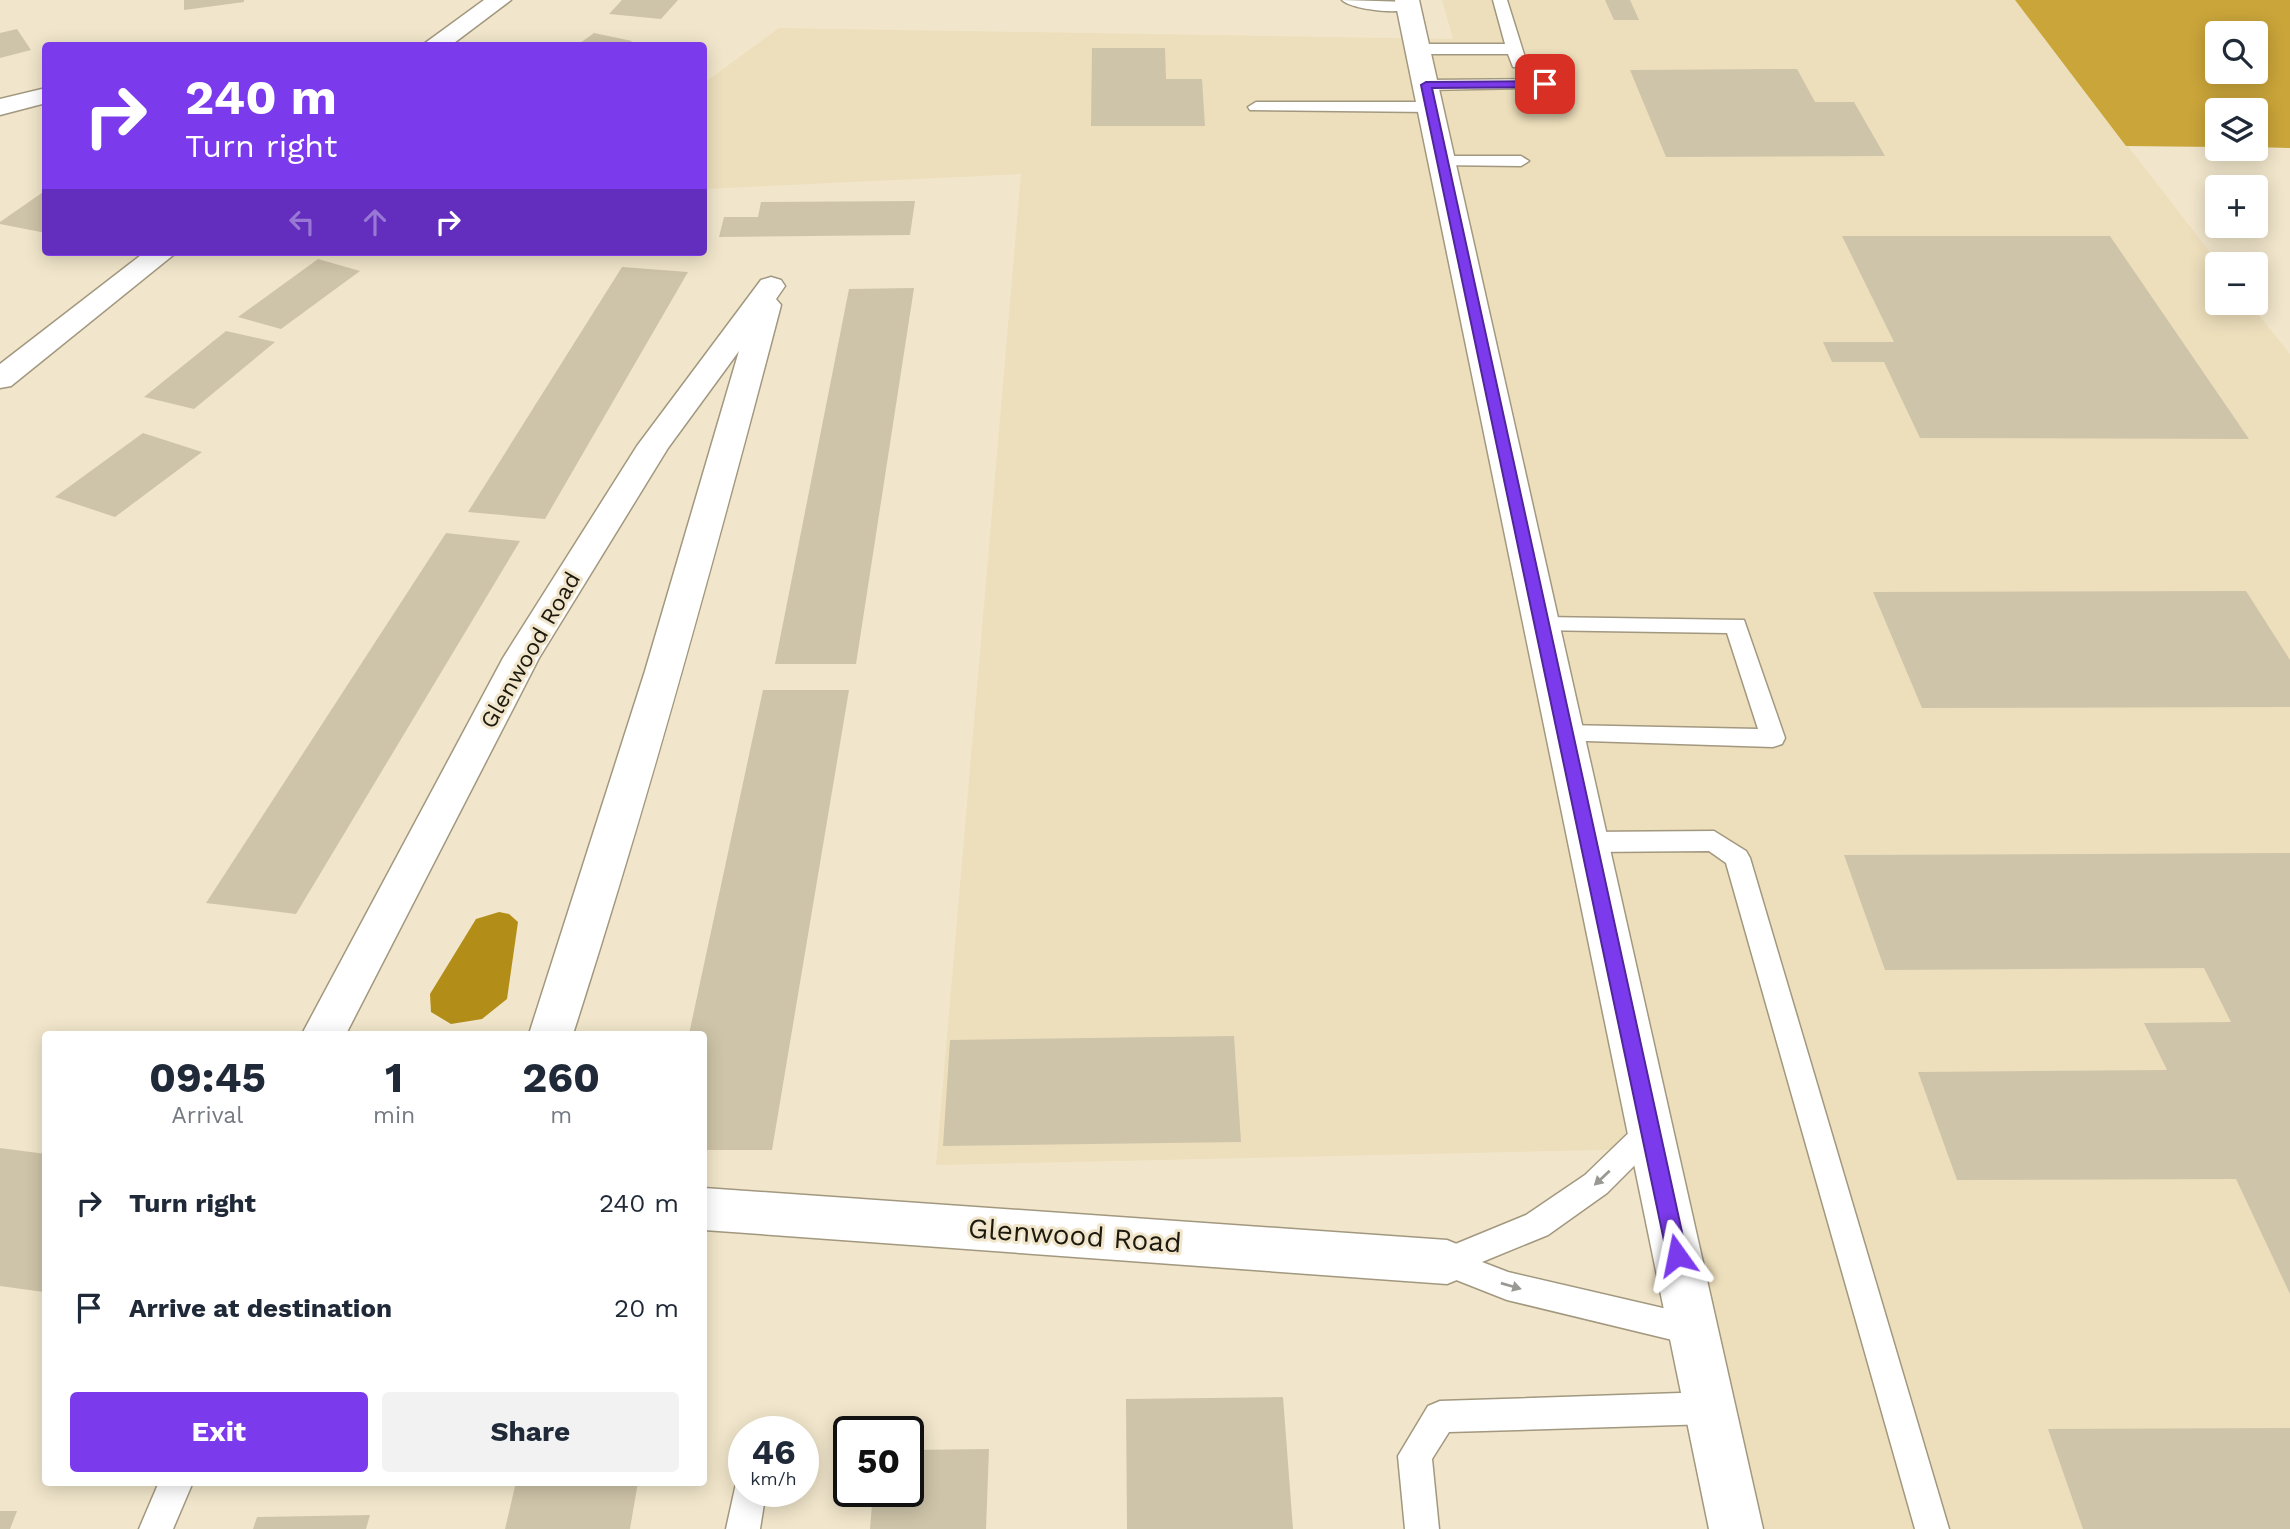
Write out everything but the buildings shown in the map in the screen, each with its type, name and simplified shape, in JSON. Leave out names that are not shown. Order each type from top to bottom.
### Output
[{"type":"street","points":[[439,42],[499,0]]},
{"type":"street","points":[[1408,3],[1736,1529]]},
{"type":"street","points":[[0,107],[42,96]]},
{"type":"street","points":[[0,379],[158,256]]},
{"type":"street","name":"Glenwood Road","points":[[326,1031],[521,658],[653,446],[771,286],[716,496],[612,848],[552,1031]]},
{"type":"street","name":"Glenwood Road","points":[[707,1209],[1447,1262]]},
{"type":"lane","points":[[1349,0],[1379,6],[1408,3]]},
{"type":"lane","points":[[1500,0],[1525,85]]},
{"type":"lane","points":[[1418,49],[1515,49]]},
{"type":"lane","points":[[1256,107],[1565,84]]},
{"type":"lane","points":[[1442,161],[1521,160]]},
{"type":"lane","points":[[1542,625],[1736,625],[1773,738],[1565,734]]},
{"type":"lane","points":[[1588,842],[1714,841],[1737,858],[1932,1529]]},
{"type":"lane","name":"Glenwood Road","points":[[1447,1262],[1537,1225],[1596,1184],[1651,1130]]},
{"type":"lane","name":"Glenwood Road","points":[[1447,1262],[1507,1286],[1693,1330]]},
{"type":"lane","points":[[1422,1529],[1415,1456],[1440,1417],[1710,1408]]},
{"type":"lane","points":[[156,1529],[174,1486]]},
{"type":"lane","points":[[743,1529],[746,1507]]},
{"type":"shaded area","points":[[1442,0],[2015,0],[2210,252],[2205,252],[2205,315],[2259,315],[2290,354],[2290,1529],[1725,1529],[1647,1149],[936,1165],[1021,174],[707,189],[707,81],[779,28],[1453,39]]},
{"type":"shaded area","points":[[2015,0],[2290,0],[2290,148],[2268,147],[2268,98],[2205,98],[2205,147],[2126,146]]},
{"type":"shaded area","points":[[499,912],[509,914],[518,922],[507,999],[482,1019],[451,1024],[431,1012],[430,994],[476,919]]},
{"type":"route","points":[[1545,84],[1426,85],[1677,1255]]}]
